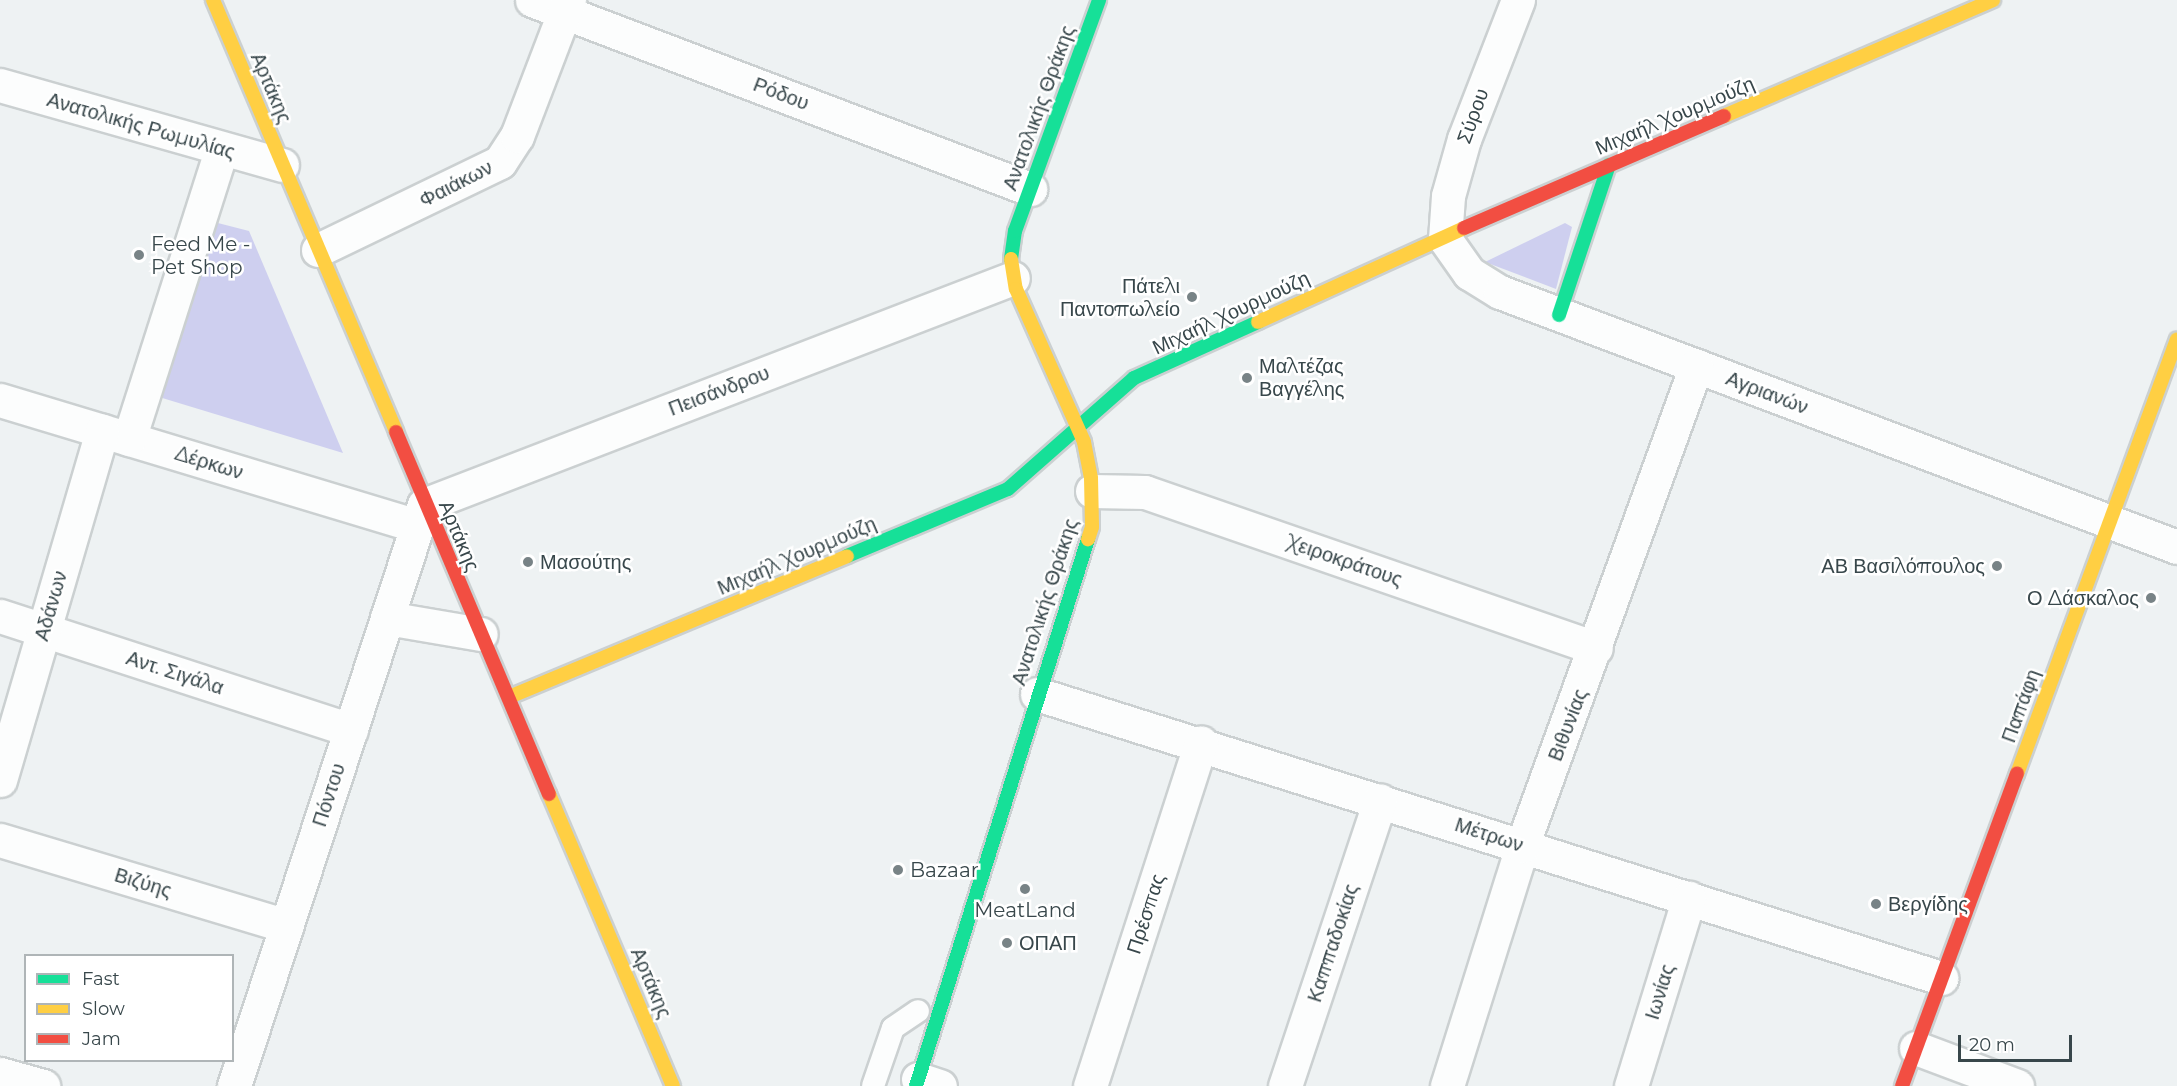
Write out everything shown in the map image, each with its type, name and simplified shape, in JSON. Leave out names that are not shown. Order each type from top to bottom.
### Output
[{"type":"street","name":"Αρτάκης","points":[[213,0],[318,250],[421,515],[481,634],[509,697],[673,1086]]},
{"type":"street","name":"Ρόδου","points":[[532,0],[567,6],[1030,189]]},
{"type":"street","name":"Ανατολικής Θράκης","points":[[925,1084],[1036,694],[1089,543],[1093,521],[1092,490],[1078,425],[1013,278],[1012,240],[1100,0]]},
{"type":"street","name":"Σύρου","points":[[1444,237],[1448,196],[1464,139],[1518,0]]},
{"type":"street","name":"Μιχαήλ Χουρμούζη","points":[[509,697],[1008,489],[1134,378],[1444,237],[1993,0]]},
{"type":"street","name":"Φαιάκων","points":[[318,250],[500,162],[518,136],[567,6]]},
{"type":"street","name":"Ανατολικής Ρωμυλίας","points":[[0,85],[221,150],[282,165]]},
{"type":"street","name":"Αδάνων","points":[[0,780],[44,630],[221,150]]},
{"type":"street","points":[[1559,315],[1610,165]]},
{"type":"street","name":"Αγριανών","points":[[1444,237],[1457,261],[1484,285],[2177,548]]},
{"type":"street","name":"Πεισάνδρου","points":[[421,515],[1013,278]]},
{"type":"street","name":"Παπάφη","points":[[1902,1086],[2177,339]]},
{"type":"street","name":"Βιθυνίας","points":[[1447,1086],[1522,846],[1596,648],[1695,366]]},
{"type":"street","name":"Δέρκων","points":[[0,400],[116,435],[421,515]]},
{"type":"street","name":"Χειροκράτους","points":[[1092,490],[1145,492],[1596,648]]},
{"type":"street","name":"Πόντου","points":[[234,1086],[421,515]]},
{"type":"street","name":"Αντ. Σιγάλα","points":[[0,616],[351,730]]},
{"type":"street","points":[[387,618],[481,634]]},
{"type":"street","name":"Μέτρων","points":[[1036,694],[1202,743],[1941,978]]},
{"type":"street","name":"Πρέσπας","points":[[1090,1086],[1202,743]]},
{"type":"street","name":"Καππαδοκίας","points":[[1285,1086],[1380,800]]},
{"type":"street","name":"Βιζύης","points":[[0,840],[286,927]]},
{"type":"street","name":"Ιωνίας","points":[[1631,1086],[1689,898]]},
{"type":"street","points":[[1916,1048],[2017,1086]]},
{"type":"street","points":[[0,1074],[43,1086]]},
{"type":"lane","points":[[873,1086],[892,1029],[918,1011]]},
{"type":"shaded area","points":[[214,222],[249,231],[343,453],[159,397]]},
{"type":"shaded area","points":[[1565,223],[1572,227],[1556,289],[1485,262]]},
{"type":"traffic: fast","points":[[1011,259],[1015,231],[1099,0]]},
{"type":"traffic: fast","points":[[1559,315],[1609,165]]},
{"type":"traffic: fast","points":[[847,556],[1008,489],[1134,378],[1258,322]]},
{"type":"traffic: fast","points":[[916,1086],[1088,539]]},
{"type":"traffic: slow","points":[[213,0],[396,432]]},
{"type":"traffic: slow","points":[[1724,116],[1993,0]]},
{"type":"traffic: slow","points":[[1258,322],[1464,228]]},
{"type":"traffic: slow","points":[[1011,259],[1016,289],[1084,442],[1091,478],[1092,527],[1088,539]]},
{"type":"traffic: slow","points":[[2017,774],[2177,339]]},
{"type":"traffic: slow","points":[[509,697],[847,556]]},
{"type":"traffic: slow","points":[[549,794],[673,1086]]},
{"type":"traffic: jam","points":[[1464,228],[1724,116]]},
{"type":"traffic: jam","points":[[396,432],[549,794]]},
{"type":"traffic: jam","points":[[1902,1086],[2017,774]]},
{"type":"place","name":"Feed Me - Pet Shop","points":[[139,255]]},
{"type":"place","name":"Πάτελι Παντοπωλείο","points":[[1192,297]]},
{"type":"place","name":"Μαλτέζας Βαγγέλης","points":[[1247,378]]},
{"type":"place","name":"Μασούτης","points":[[528,562]]},
{"type":"place","name":"ΑΒ Βασιλόπουλος","points":[[1997,566]]},
{"type":"place","name":"Ο Δάσκαλος","points":[[2151,598]]},
{"type":"place","name":"Bazaar","points":[[898,870]]},
{"type":"place","name":"MeatLand","points":[[1025,889]]},
{"type":"place","name":"Βεργίδης","points":[[1876,904]]},
{"type":"place","name":"ΟΠΑΠ","points":[[1007,943]]}]
